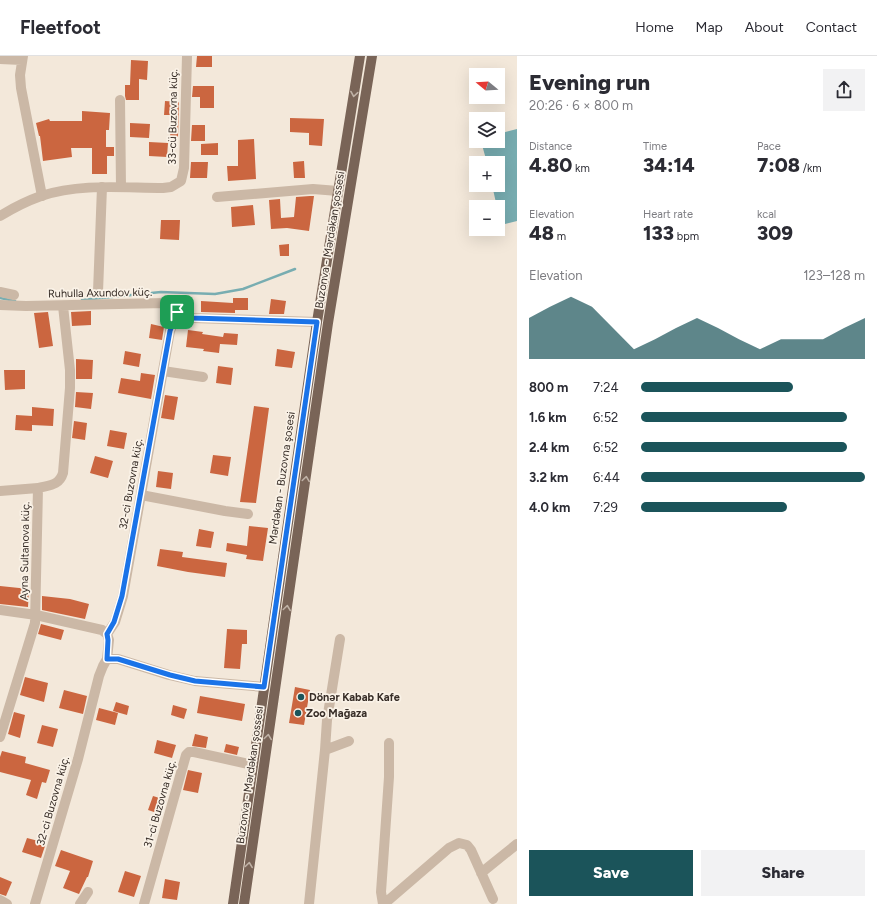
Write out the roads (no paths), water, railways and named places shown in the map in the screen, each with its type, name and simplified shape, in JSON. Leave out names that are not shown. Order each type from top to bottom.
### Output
[{"type":"main road","name":"Mərdəkan - Buzovna şosesi","points":[[233,904],[317,322],[360,56]]},
{"type":"main road","name":"Buzonva - Mərdəkan şossesi","points":[[244,904],[328,323],[372,56]]},
{"type":"street","name":"33-cü Buzovna küç.","points":[[0,216],[15,207],[42,196],[66,190],[102,187],[163,188],[171,187],[181,181],[184,168],[187,56]]},
{"type":"street","points":[[0,59],[22,58],[20,75],[21,88],[42,196]]},
{"type":"street","points":[[120,100],[121,188]]},
{"type":"street","points":[[98,292],[102,187]]},
{"type":"street","points":[[217,197],[313,189],[338,191]]},
{"type":"street","points":[[0,292],[14,296]]},
{"type":"street","name":"Ruhulla Axundov küç.","points":[[0,305],[63,306],[165,303],[184,316],[193,318],[317,322]]},
{"type":"street","name":"Ayna Sultanova küç.","points":[[0,737],[32,633],[36,615],[38,488],[57,484],[61,480],[63,473],[70,388],[70,370],[63,306]]},
{"type":"street","name":"32-ci Buzovna küç.","points":[[35,904],[78,759],[99,676],[102,666],[107,659],[107,634],[114,622],[122,596],[170,331],[177,312]]},
{"type":"street","points":[[163,371],[203,377]]},
{"type":"street","points":[[0,491],[38,488]]},
{"type":"street","points":[[141,495],[224,511],[248,514]]},
{"type":"street","points":[[0,610],[36,615],[102,630],[107,634]]},
{"type":"street","points":[[308,904],[327,720],[340,639]]},
{"type":"street","points":[[107,659],[118,659],[195,681],[264,687]]},
{"type":"street","points":[[325,750],[349,741]]},
{"type":"street","points":[[383,904],[382,892],[389,777],[389,743]]},
{"type":"street","name":"31-ci Buzovna küç.","points":[[144,904],[186,755],[189,752],[194,752],[253,765]]},
{"type":"street","points":[[383,904],[449,848],[459,843],[467,845],[471,850],[493,899]]},
{"type":"street","points":[[481,873],[517,844]]},
{"type":"street","points":[[80,904],[88,892]]},
{"type":"street","points":[[0,900],[8,904]]},
{"type":"water","points":[[517,129],[517,221],[505,224],[505,200],[495,200],[494,192],[505,192],[505,156],[485,156],[483,148],[505,148],[505,132]]},
{"type":"waterway","points":[[82,300],[161,292],[215,294],[243,289],[295,269]]},
{"type":"waterway","points":[[0,298],[15,301]]},
{"type":"place","name":"Dönər Kabab Kafe","points":[[301,697]]},
{"type":"place","name":"Zoo Mağaza","points":[[298,713]]}]
